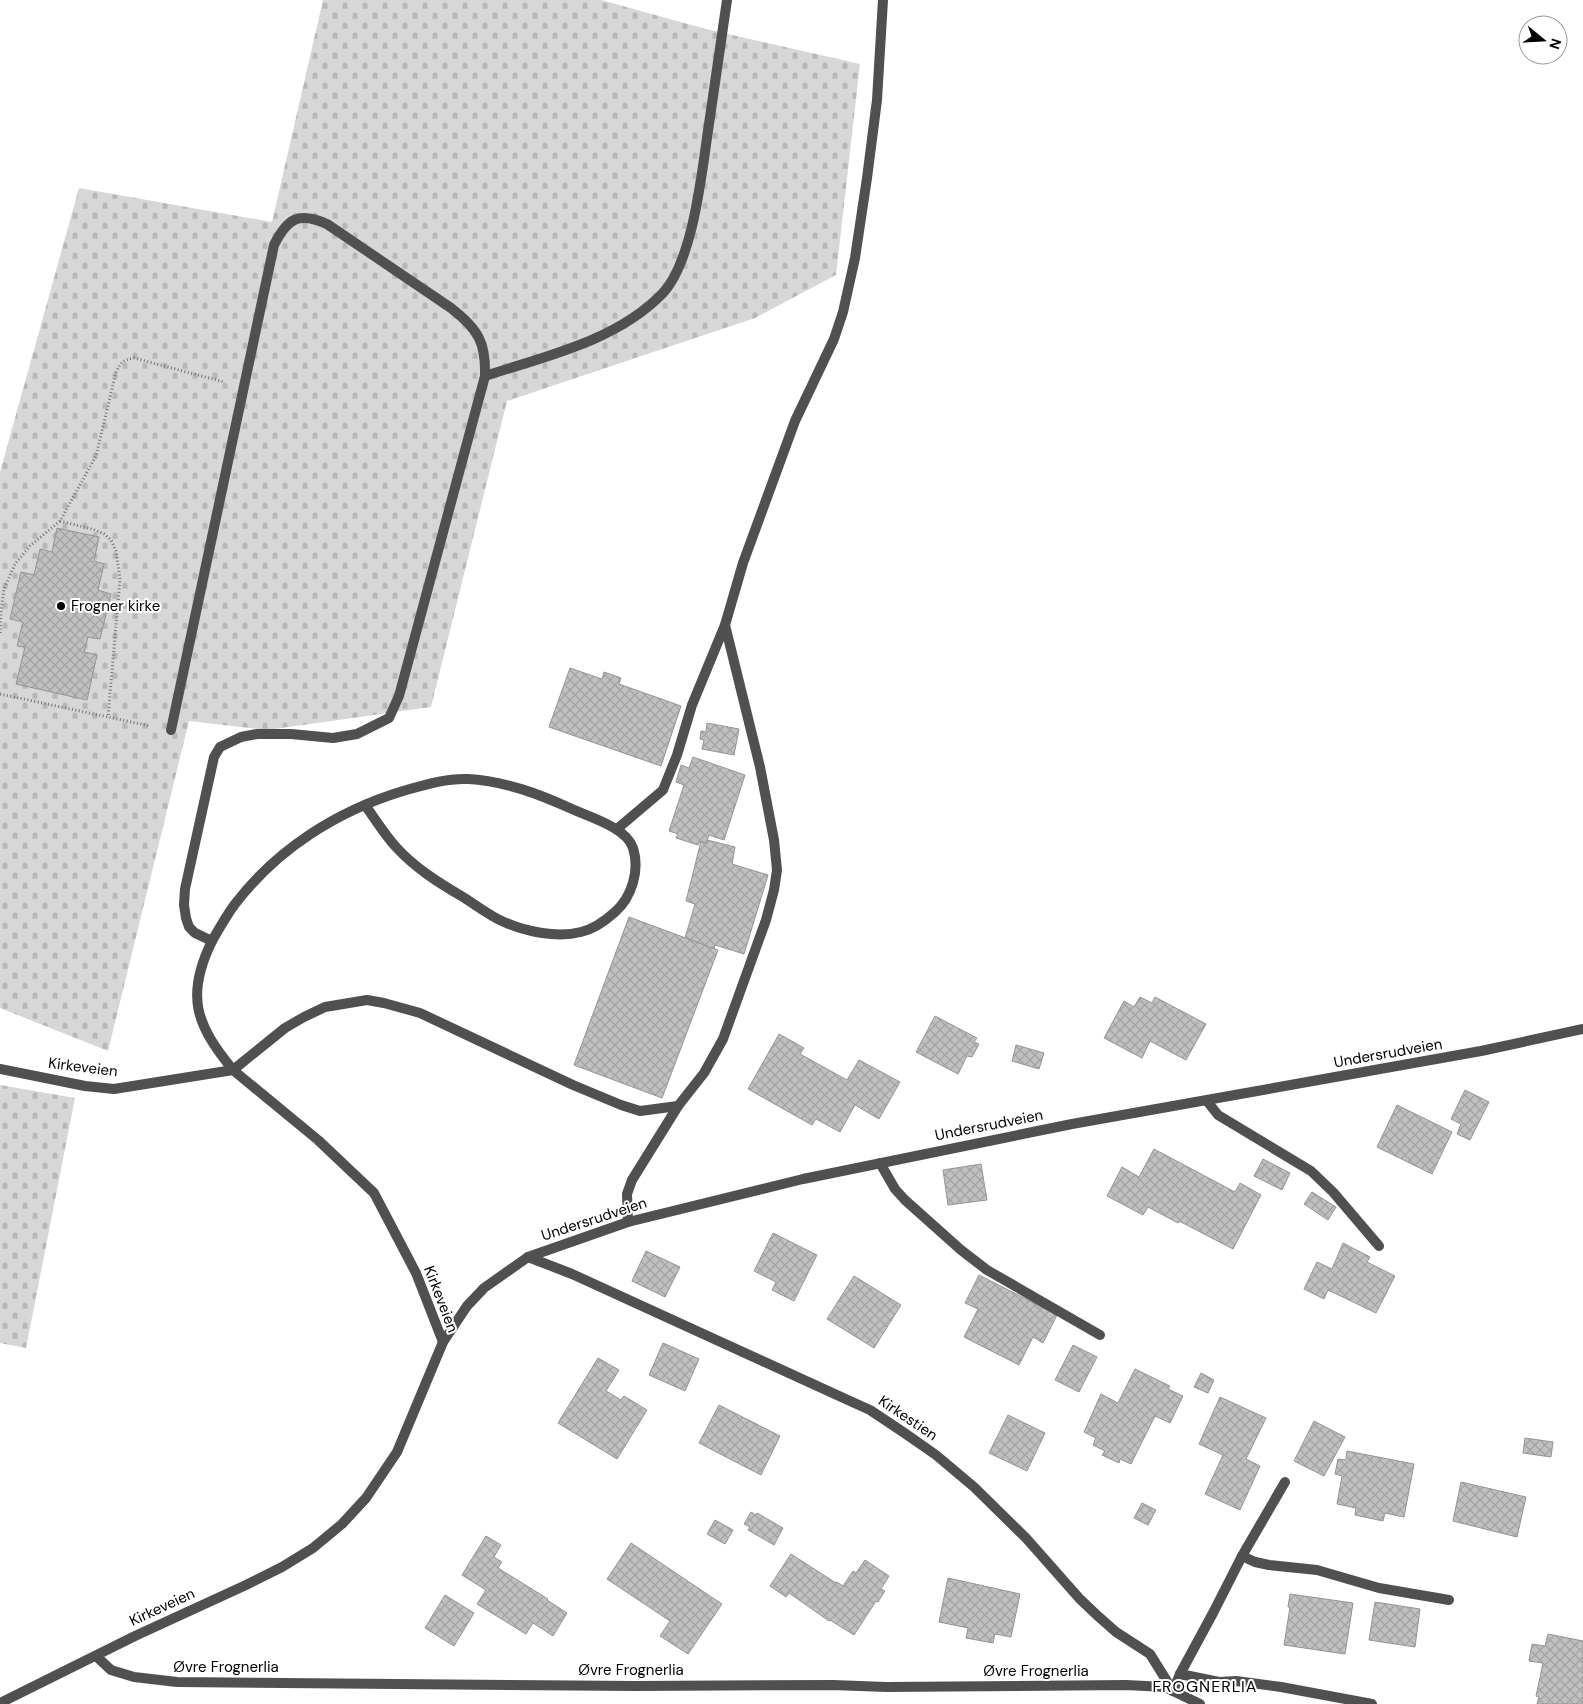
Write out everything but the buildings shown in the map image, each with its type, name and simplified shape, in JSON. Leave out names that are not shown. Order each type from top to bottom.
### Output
[{"type":"street","points":[[485,376],[556,353],[610,332],[640,312],[663,293],[676,272],[696,207],[727,0]]},
{"type":"street","points":[[616,829],[663,790],[677,755],[692,705],[725,625],[743,563],[795,421],[834,339],[855,258],[867,178],[877,100],[883,0]]},
{"type":"street","points":[[171,730],[274,246],[284,227],[296,218],[314,218],[327,224],[468,321],[483,347],[485,376],[399,696],[388,718],[357,734],[333,738],[291,734],[257,734],[241,737],[220,747],[214,757],[185,889],[184,905],[189,927],[195,933],[212,941]]},
{"type":"street","points":[[628,1222],[627,1194],[632,1180],[678,1106],[704,1073],[723,1039],[766,920],[774,890],[777,870],[774,840],[760,767],[725,625]]},
{"type":"street","points":[[365,805],[396,848],[429,877],[503,922],[538,933],[581,932],[602,923],[618,909],[632,885],[636,870],[636,856],[633,845],[616,829],[538,795],[505,784],[466,779],[430,783],[384,797],[365,805],[330,821],[281,855],[262,873],[235,904],[212,941],[200,972],[198,1012],[204,1030],[215,1049],[233,1070],[285,1028],[304,1017],[325,1007],[367,1000],[420,1013],[573,1085],[621,1105],[640,1111],[678,1106]]},
{"type":"street","name":"Undersrudveien","points":[[443,1342],[467,1306],[484,1288],[528,1257],[628,1222],[803,1179],[1072,1124],[1481,1052],[1583,1030]]},
{"type":"street","name":"Kirkeveien","points":[[0,1069],[85,1086],[114,1089],[233,1070],[318,1140],[374,1194],[416,1273],[443,1342],[397,1452],[366,1498],[342,1524],[313,1548],[282,1567],[0,1703]]},
{"type":"street","points":[[1207,1101],[1218,1114],[1311,1171],[1333,1192],[1379,1246]]},
{"type":"street","points":[[880,1163],[895,1189],[905,1200],[980,1265],[1100,1335]]},
{"type":"street","name":"Kirkestien","points":[[528,1257],[572,1274],[850,1400],[870,1410],[904,1432],[936,1456],[1002,1513],[1079,1598],[1116,1632],[1150,1654],[1173,1691]]},
{"type":"street","points":[[1200,1704],[1173,1691],[1180,1674],[1242,1556],[1285,1482]]},
{"type":"street","points":[[1242,1556],[1255,1562],[1269,1565],[1317,1570],[1379,1588],[1449,1600]]},
{"type":"street","name":"Øvre Frognerlia","points":[[96,1656],[111,1670],[134,1677],[177,1682],[886,1687],[1126,1685],[1164,1687],[1173,1691]]},
{"type":"street","points":[[1180,1674],[1219,1682],[1236,1681],[1281,1687],[1372,1704]]},
{"type":"path","points":[[0,633],[4,589],[15,564],[30,546],[60,520],[96,456],[116,372],[120,363],[134,358],[244,387]]},
{"type":"path","points":[[60,520],[104,534],[111,540],[116,551],[120,579],[108,717]]},
{"type":"path","points":[[0,694],[171,730]]},
{"type":"green space","points":[[323,0],[601,0],[706,29],[860,64],[836,275],[755,318],[507,401],[431,707],[267,730],[189,721],[108,1051],[0,1008],[0,472],[79,188],[272,222]]},
{"type":"green space","points":[[0,1085],[75,1098],[26,1348],[0,1343]]},
{"type":"place","name":"Frogner kirke","points":[[61,606]]},
{"type":"district","name":"FROGNERLIA","points":[[1205,1686]]}]
